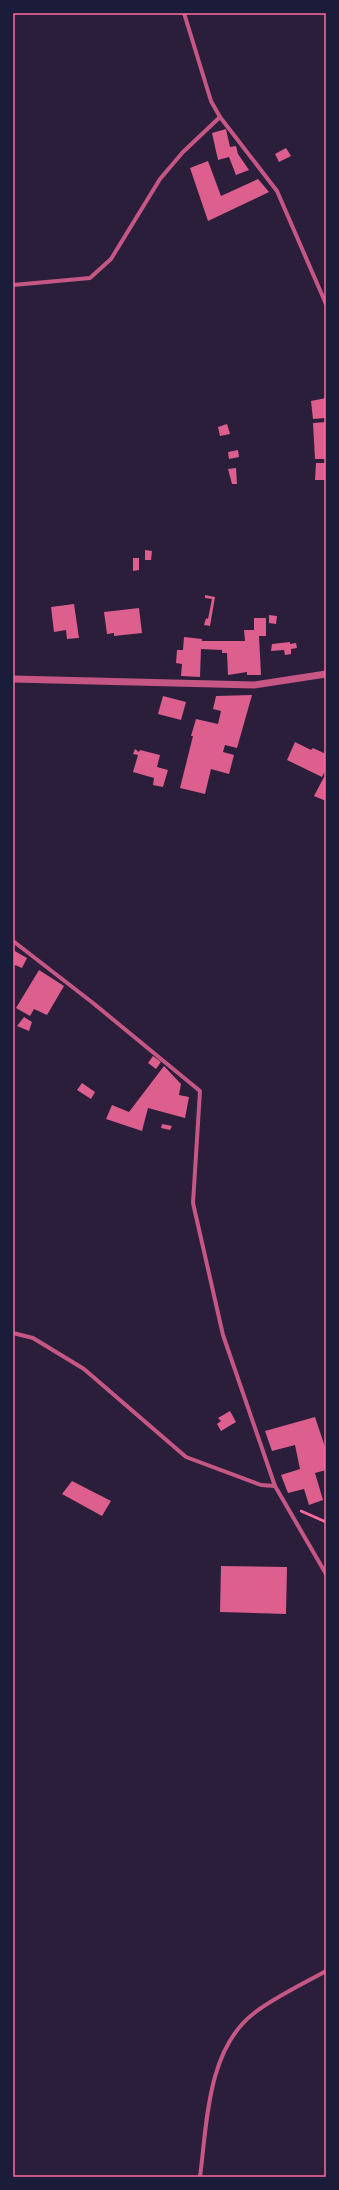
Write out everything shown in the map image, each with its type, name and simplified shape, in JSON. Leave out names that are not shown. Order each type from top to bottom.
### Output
[{"type":"street","points":[[184,13],[212,101],[220,116],[277,191],[326,304]]},
{"type":"street","points":[[13,285],[90,278],[110,259],[160,179],[183,152],[220,116]]},
{"type":"street","points":[[13,679],[254,685],[326,674]]},
{"type":"street","points":[[13,942],[93,1003],[200,1091],[193,1203],[223,1334],[275,1486],[326,1574]]},
{"type":"street","points":[[13,1333],[33,1338],[84,1369],[186,1457],[261,1485],[275,1486]]},
{"type":"street","points":[[200,2177],[213,2080],[227,2042],[252,2014],[326,1971]]},
{"type":"path","points":[[286,1505],[326,1522]]},
{"type":"shaded area","points":[[13,13],[326,13],[326,2177],[13,2177]]},
{"type":"building","points":[[226,129],[230,147],[236,146],[238,154],[249,170],[236,175],[229,157],[218,160],[212,133]]},
{"type":"building","points":[[286,148],[291,156],[279,162],[275,154]]},
{"type":"building","points":[[208,161],[221,196],[258,179],[269,192],[208,221],[190,168]]},
{"type":"building","points":[[326,398],[326,418],[313,419],[311,401]]},
{"type":"building","points":[[326,422],[326,459],[315,459],[313,423]]},
{"type":"building","points":[[227,424],[230,434],[220,436],[218,427]]},
{"type":"building","points":[[238,450],[239,457],[229,459],[228,452]]},
{"type":"building","points":[[316,463],[326,463],[326,480],[315,480]]},
{"type":"building","points":[[236,468],[237,484],[232,484],[228,469]]},
{"type":"building","points":[[145,550],[152,551],[151,560],[145,560]]},
{"type":"building","points":[[133,558],[139,558],[139,570],[133,571]]},
{"type":"building","points":[[205,595],[215,597],[210,626],[204,625],[206,618],[208,619],[212,599],[205,598]]},
{"type":"building","points":[[74,604],[79,638],[67,639],[66,630],[54,632],[51,607]]},
{"type":"building","points":[[139,608],[142,633],[114,636],[114,633],[107,634],[104,612]]},
{"type":"building","points":[[269,615],[277,616],[276,624],[269,623]]},
{"type":"building","points":[[254,618],[266,618],[266,636],[259,636],[261,675],[247,675],[247,672],[228,675],[227,653],[222,653],[222,650],[201,649],[200,677],[181,676],[182,664],[176,663],[177,650],[183,650],[184,637],[202,639],[202,641],[245,641],[244,630],[254,630]]},
{"type":"building","points":[[290,642],[290,644],[296,643],[297,648],[291,649],[291,654],[285,655],[284,650],[271,651],[272,644]]},
{"type":"building","points":[[252,695],[237,748],[225,745],[223,752],[234,755],[229,774],[211,769],[205,794],[180,788],[196,719],[218,724],[221,711],[213,709],[216,696]]},
{"type":"building","points":[[163,696],[186,702],[181,720],[158,714]]},
{"type":"building","points":[[295,742],[311,750],[313,748],[326,754],[326,769],[322,777],[287,760]]},
{"type":"building","points":[[135,749],[139,752],[140,750],[160,755],[157,767],[168,770],[163,787],[153,785],[154,778],[133,772],[138,755],[133,754]]},
{"type":"building","points":[[324,777],[326,777],[326,801],[314,796]]},
{"type":"building","points":[[13,950],[27,958],[22,968],[15,965],[13,968]]},
{"type":"building","points":[[39,970],[64,986],[47,1015],[34,1009],[30,1016],[16,1008]]},
{"type":"building","points":[[24,1017],[32,1022],[29,1031],[17,1026]]},
{"type":"building","points":[[153,1056],[161,1062],[156,1069],[148,1063]]},
{"type":"building","points":[[164,1066],[181,1084],[179,1095],[189,1097],[185,1118],[148,1108],[142,1131],[106,1119],[112,1105],[129,1112]]},
{"type":"building","points":[[82,1083],[95,1092],[91,1099],[77,1090]]},
{"type":"building","points":[[162,1124],[172,1126],[170,1130],[161,1128]]},
{"type":"building","points":[[230,1411],[236,1422],[221,1431],[217,1424],[221,1421],[218,1418]]},
{"type":"building","points":[[315,1417],[326,1450],[326,1470],[315,1473],[323,1500],[309,1505],[304,1489],[288,1493],[281,1475],[300,1469],[295,1445],[272,1451],[265,1431]]},
{"type":"building","points":[[72,1481],[111,1501],[102,1516],[62,1494]]},
{"type":"building","points":[[221,1566],[287,1567],[286,1614],[220,1612]]}]
